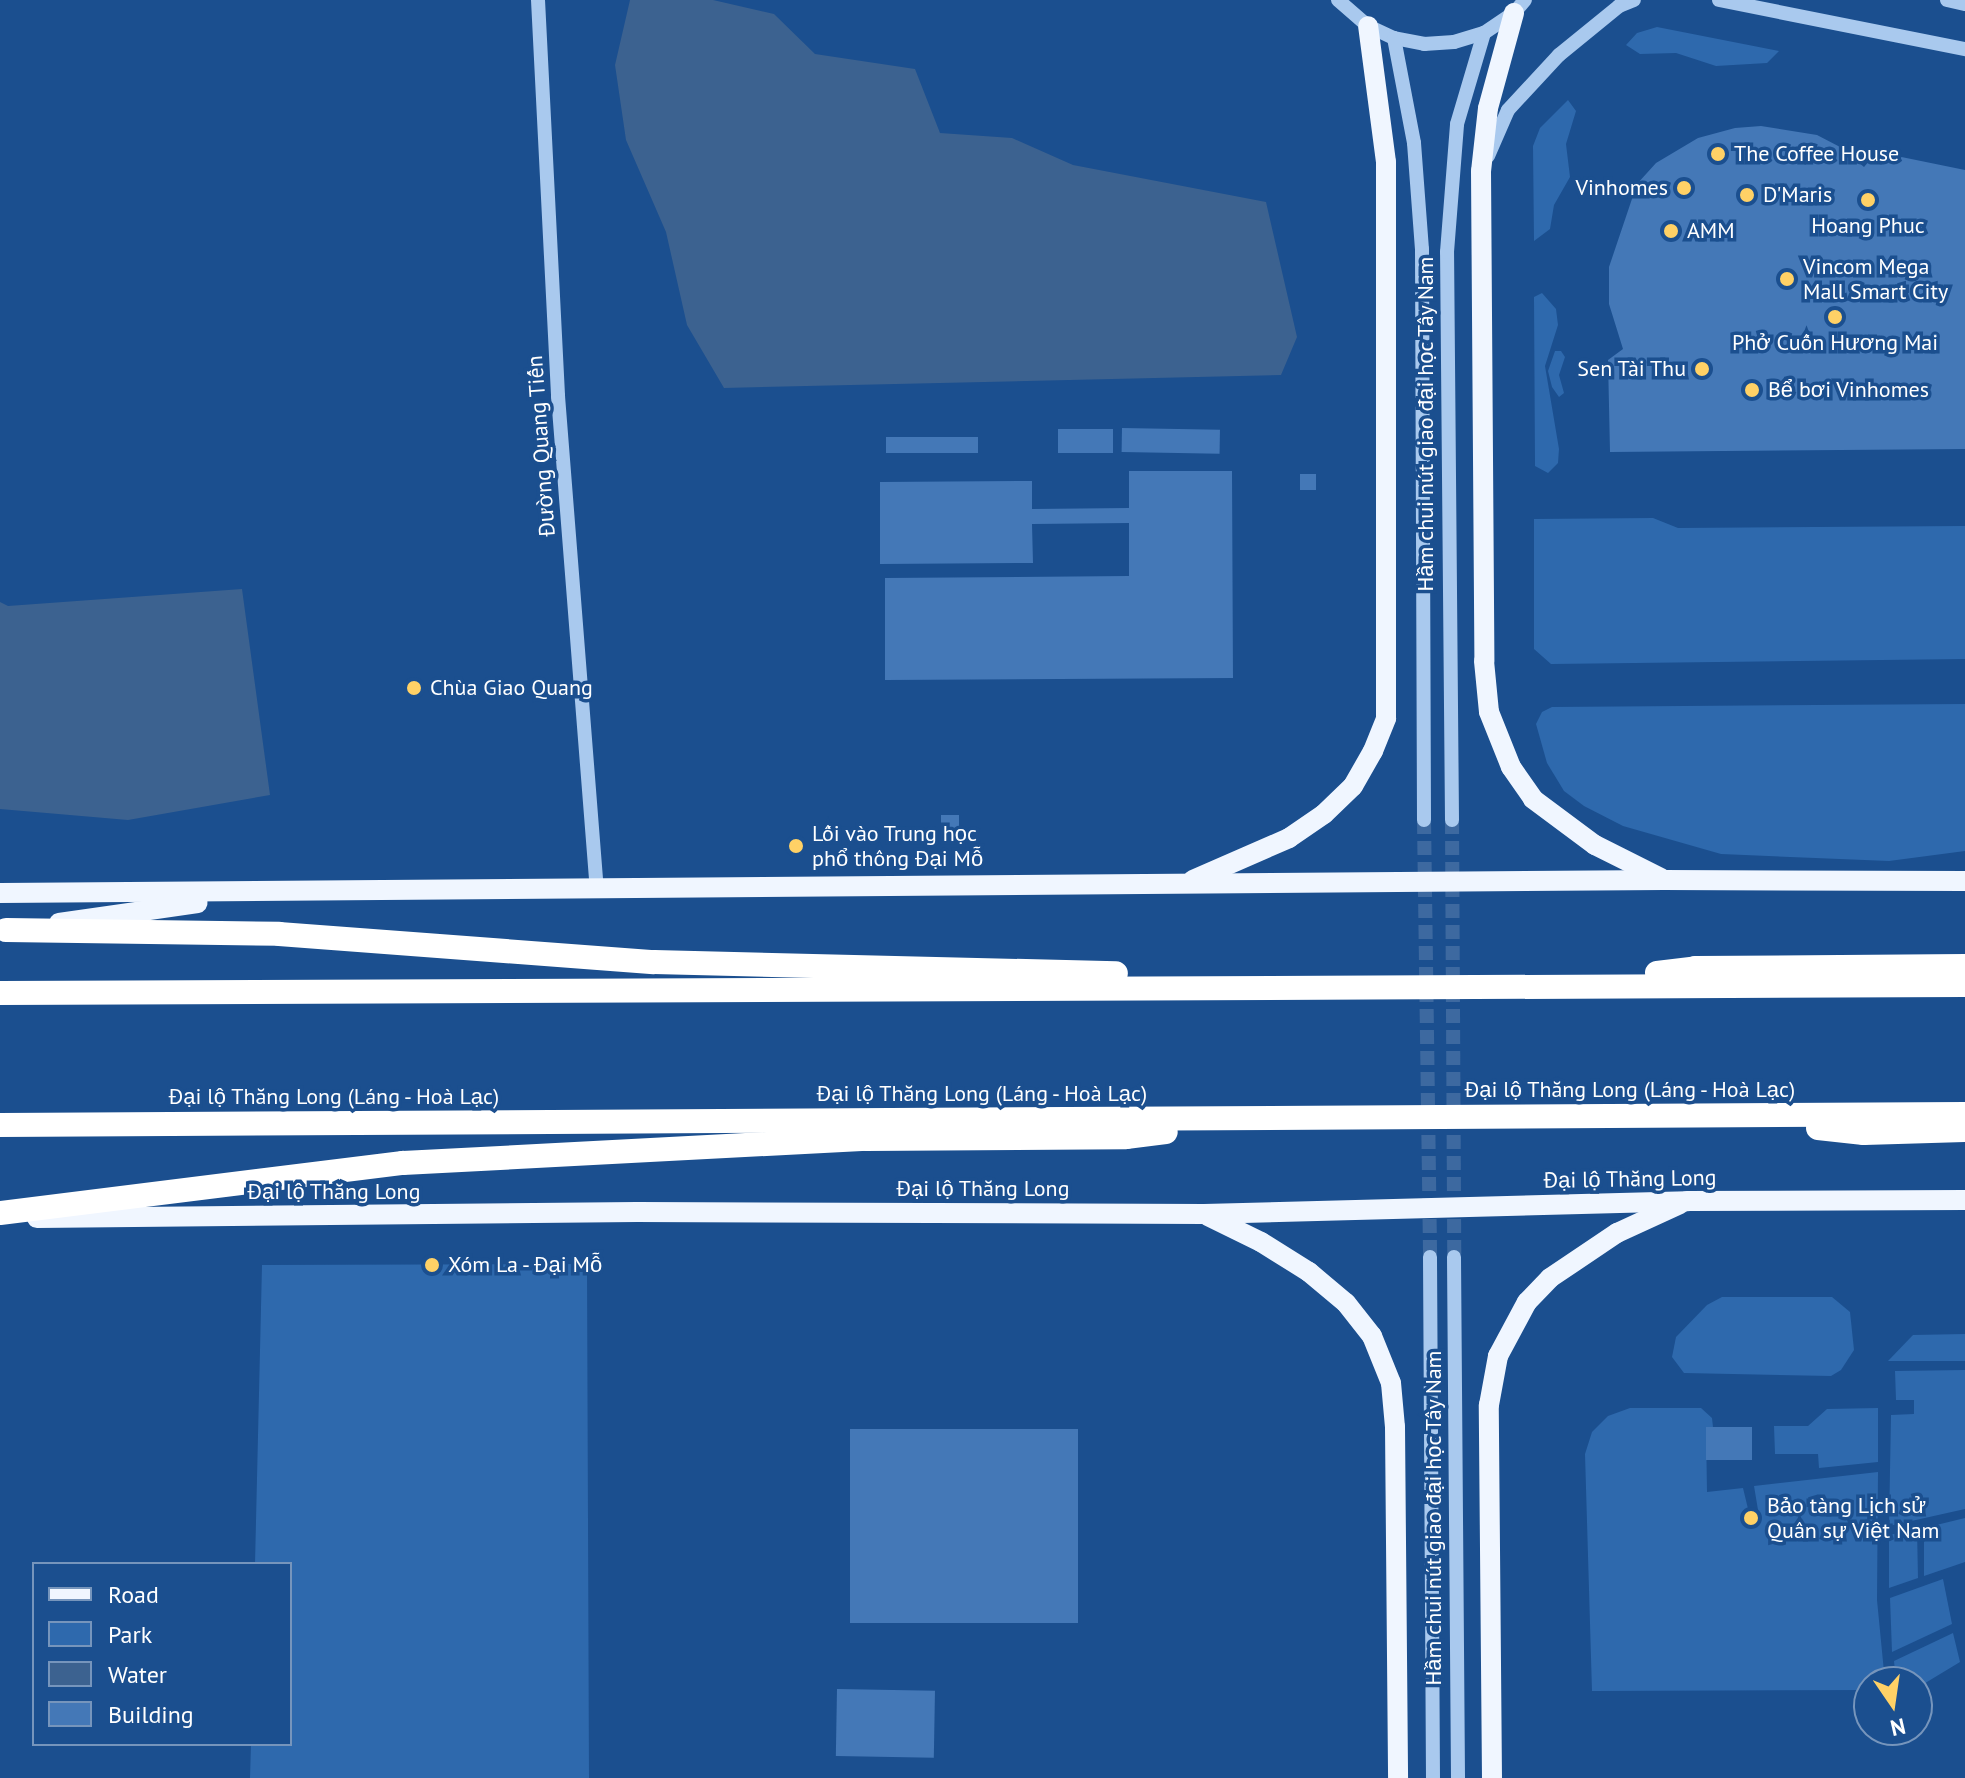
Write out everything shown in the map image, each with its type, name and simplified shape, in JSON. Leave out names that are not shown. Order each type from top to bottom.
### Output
[{"type":"highway","points":[[3,930],[279,934],[654,962],[1083,971],[1350,987]]},
{"type":"highway","points":[[1564,986],[1695,968],[1965,966]]},
{"type":"highway","points":[[0,993],[1965,985]]},
{"type":"highway","name":"Đại lộ Thăng Long (Láng - Hoà Lạc)","points":[[0,1125],[1965,1114]]},
{"type":"highway","points":[[1704,1116],[1864,1133],[1965,1130]]},
{"type":"highway","points":[[0,1215],[403,1163],[866,1139],[1126,1137],[1279,1118]]},
{"type":"main road","points":[[1519,6],[1488,108],[1481,171],[1484,661],[1489,712],[1511,767],[1533,799],[1595,845],[1664,880]]},
{"type":"main road","points":[[1185,884],[1289,838],[1324,814],[1353,786],[1373,751],[1386,718],[1386,162],[1368,26]]},
{"type":"main road","points":[[0,893],[1664,880],[1965,881]]},
{"type":"main road","points":[[3,930],[273,892]]},
{"type":"main road","name":"Đại lộ Thăng Long","points":[[0,1215],[637,1212],[1204,1214],[1687,1201],[1965,1200]]},
{"type":"main road","points":[[1492,1778],[1489,1405],[1498,1356],[1527,1302],[1550,1278],[1617,1233],[1687,1201]]},
{"type":"main road","points":[[1204,1214],[1261,1242],[1309,1272],[1346,1303],[1372,1336],[1391,1383],[1395,1427],[1398,1778]]},
{"type":"street","name":"Đường Quang Tiến","points":[[538,0],[558,396],[597,888]]},
{"type":"street","points":[[1338,0],[1368,26],[1394,38],[1439,43],[1484,33],[1519,6]]},
{"type":"street","points":[[1481,171],[1508,110],[1559,55],[1619,6],[1634,0]]},
{"type":"street","points":[[1719,0],[1965,49]]},
{"type":"street","points":[[1947,0],[1965,4]]},
{"type":"street","name":"Hầm chui nút giao đại học Tây Nam","points":[[1452,820],[1447,252],[1457,124],[1484,33]]},
{"type":"street","name":"Hầm chui nút giao đại học Tây Nam","points":[[1394,38],[1414,143],[1422,249],[1424,820]]},
{"type":"street","name":"Hầm chui nút giao đại học Tây Nam","points":[[1430,1257],[1433,1778]]},
{"type":"street","name":"Hầm chui nút giao đại học Tây Nam","points":[[1454,1257],[1458,1778]]},
{"type":"green space","points":[[1657,27],[1779,51],[1767,63],[1716,66],[1676,53],[1640,54],[1626,45],[1637,33]]},
{"type":"green space","points":[[1568,100],[1576,111],[1566,144],[1570,177],[1554,205],[1550,229],[1534,241],[1533,146],[1540,128]]},
{"type":"green space","points":[[1542,293],[1556,309],[1558,325],[1545,366],[1559,449],[1558,463],[1548,473],[1535,466],[1534,297]]},
{"type":"green space","points":[[1555,351],[1561,351],[1565,357],[1559,375],[1564,393],[1559,397],[1552,387],[1548,371]]},
{"type":"green space","points":[[1653,518],[1678,528],[1965,526],[1965,659],[1551,664],[1534,649],[1534,519]]},
{"type":"green space","points":[[1965,704],[1965,851],[1889,861],[1721,854],[1623,826],[1584,806],[1564,791],[1547,763],[1536,724],[1542,712],[1552,707]]},
{"type":"green space","points":[[587,1264],[589,1778],[250,1778],[251,1746],[292,1746],[292,1562],[255,1562],[262,1265]]},
{"type":"green space","points":[[1722,1297],[1832,1297],[1850,1312],[1854,1350],[1841,1370],[1831,1376],[1684,1373],[1672,1357],[1676,1337],[1707,1305]]},
{"type":"green space","points":[[1965,1334],[1965,1361],[1888,1361],[1913,1335]]},
{"type":"green space","points":[[1965,1370],[1965,1509],[1889,1526],[1891,1415],[1914,1414],[1914,1400],[1896,1400],[1895,1371]]},
{"type":"green space","points":[[1630,1408],[1701,1408],[1712,1418],[1713,1427],[1706,1428],[1707,1492],[1743,1488],[1750,1517],[1759,1516],[1754,1486],[1878,1472],[1877,1600],[1883,1666],[1853,1666],[1853,1690],[1592,1691],[1585,1454],[1592,1432],[1608,1416]]},
{"type":"green space","points":[[1878,1408],[1878,1462],[1819,1468],[1818,1454],[1775,1454],[1774,1426],[1808,1426],[1827,1409]]},
{"type":"green space","points":[[1965,1518],[1965,1562],[1924,1576],[1924,1528]]},
{"type":"green space","points":[[1917,1529],[1918,1578],[1889,1588],[1889,1535]]},
{"type":"green space","points":[[1943,1579],[1952,1624],[1892,1652],[1890,1598]]},
{"type":"green space","points":[[1953,1633],[1960,1662],[1933,1678],[1933,1666],[1894,1666],[1894,1661]]},
{"type":"water","points":[[630,0],[713,0],[774,14],[815,54],[915,69],[940,133],[1012,138],[1073,165],[1266,202],[1297,337],[1281,375],[724,388],[687,325],[666,232],[626,140],[615,65]]},
{"type":"water","points":[[242,589],[270,795],[128,820],[0,809],[0,602],[8,606]]},
{"type":"building","name":"Vincom Mega Mall Smart City","points":[[1761,126],[1817,135],[1842,148],[1864,167],[1877,152],[1965,170],[1965,449],[1610,452],[1608,360],[1623,349],[1609,304],[1609,267],[1637,184],[1656,163],[1698,138],[1735,128]]},
{"type":"building","points":[[1122,428],[1220,430],[1220,454],[1122,452]]},
{"type":"building","points":[[1058,429],[1113,429],[1113,453],[1058,453]]},
{"type":"building","points":[[886,437],[978,437],[978,453],[886,453]]},
{"type":"building","points":[[1129,471],[1232,471],[1233,678],[885,680],[885,578],[1129,576],[1129,523],[1032,524],[1033,563],[880,564],[880,482],[1032,481],[1032,509],[1129,508]]},
{"type":"building","points":[[1300,474],[1316,474],[1316,490],[1300,490]]},
{"type":"building","points":[[941,815],[959,815],[959,833],[941,833]]},
{"type":"building","points":[[1706,1427],[1752,1427],[1752,1460],[1706,1460]]},
{"type":"building","points":[[850,1429],[1078,1429],[1078,1623],[850,1623]]},
{"type":"building","points":[[837,1689],[935,1691],[934,1758],[836,1756]]},
{"type":"tunnel","points":[[1424,820],[1430,1257]]},
{"type":"tunnel","points":[[1452,820],[1454,1257]]},
{"type":"place","name":"The Coffee House","points":[[1718,154]]},
{"type":"place","name":"Vinhomes","points":[[1684,188]]},
{"type":"place","name":"D'Maris","points":[[1747,195]]},
{"type":"place","name":"Hoang Phuc","points":[[1868,200]]},
{"type":"place","name":"AMM","points":[[1671,231]]},
{"type":"place","name":"Vincom Mega Mall Smart City","points":[[1787,279]]},
{"type":"place","name":"Phở Cuốn Hương Mai","points":[[1835,317]]},
{"type":"place","name":"Sen Tài Thu","points":[[1702,369]]},
{"type":"place","name":"Bể bơi Vinhomes","points":[[1752,390]]},
{"type":"place","name":"Chùa Giao Quang","points":[[414,688]]},
{"type":"place","name":"Lối vào Trung học phổ thông Đại Mỗ","points":[[796,846]]},
{"type":"place","name":"Xóm La - Đại Mỗ","points":[[432,1265]]},
{"type":"place","name":"Bảo tàng Lịch sử Quân sự Việt Nam","points":[[1751,1518]]}]
